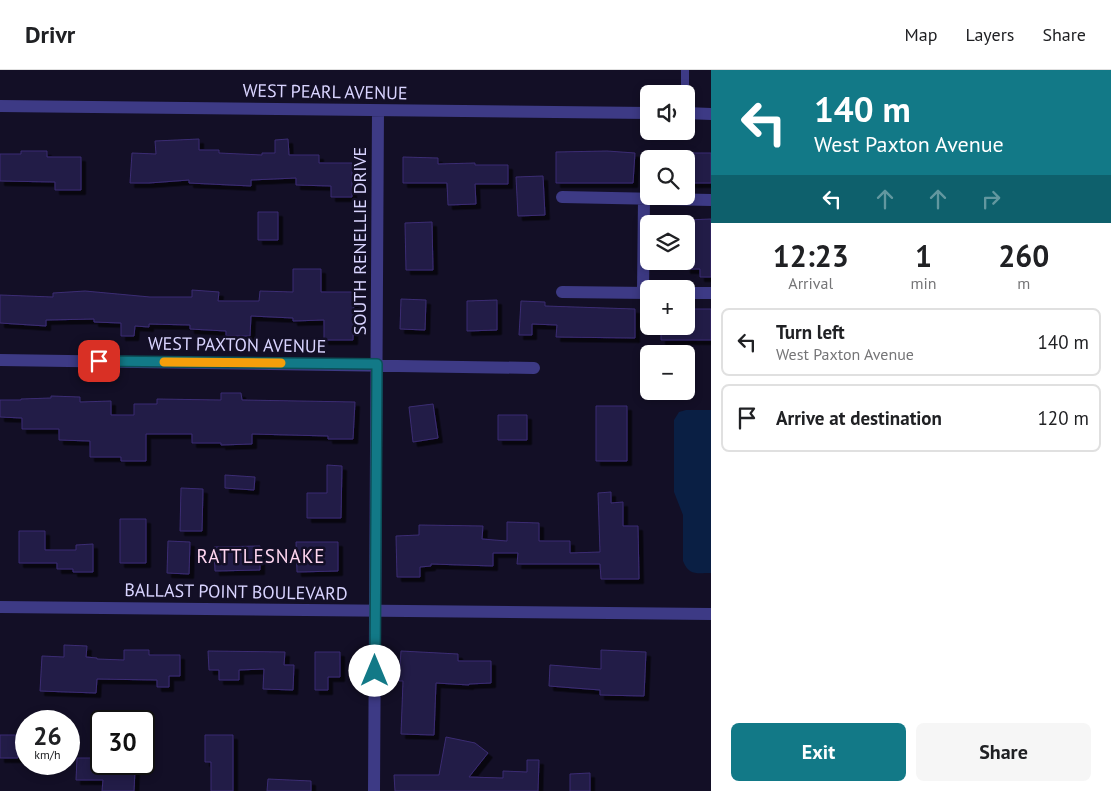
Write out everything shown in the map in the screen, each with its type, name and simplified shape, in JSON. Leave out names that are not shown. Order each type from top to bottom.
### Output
[{"type":"street","name":"WEST PEARL AVENUE","points":[[0,106],[640,113]]},
{"type":"street","name":"SOUTH RENELLIE DRIVE","points":[[374,791],[378,110]]},
{"type":"street","points":[[695,113],[711,114]]},
{"type":"street","points":[[562,197],[640,198]]},
{"type":"street","points":[[695,200],[711,200]]},
{"type":"street","points":[[644,205],[646,280]]},
{"type":"street","points":[[562,292],[640,293]]},
{"type":"street","points":[[695,293],[711,293]]},
{"type":"street","name":"WEST PAXTON AVENUE","points":[[0,360],[377,364],[534,368]]},
{"type":"street","name":"BALLAST POINT BOULEVARD","points":[[0,607],[711,614]]},
{"type":"lane","points":[[685,70],[685,85]]},
{"type":"water","points":[[686,410],[711,410],[711,573],[694,573],[685,566],[683,561],[683,515],[674,492],[674,420],[679,412]]},
{"type":"building","points":[[199,139],[199,150],[219,150],[219,153],[262,155],[262,153],[275,153],[275,140],[288,139],[289,155],[319,155],[319,163],[352,163],[352,197],[331,197],[331,186],[296,185],[296,178],[251,180],[251,186],[189,183],[189,180],[130,183],[132,153],[156,154],[155,141]]},
{"type":"building","points":[[21,151],[47,151],[47,157],[81,157],[81,190],[55,190],[55,182],[0,181],[0,154],[21,154]]},
{"type":"building","points":[[607,151],[635,153],[633,183],[556,183],[556,152]]},
{"type":"building","points":[[695,153],[711,153],[711,183],[695,183]]},
{"type":"building","points":[[403,157],[438,158],[438,164],[475,163],[475,165],[508,165],[508,184],[475,184],[476,204],[448,205],[447,183],[403,183]]},
{"type":"building","points":[[543,176],[545,215],[518,216],[516,177]]},
{"type":"building","points":[[258,212],[278,212],[278,240],[258,240]]},
{"type":"building","points":[[711,219],[711,277],[700,277],[700,269],[695,269],[695,220]]},
{"type":"building","points":[[432,222],[433,270],[406,270],[405,223]]},
{"type":"building","points":[[293,269],[321,269],[321,292],[354,292],[353,340],[324,340],[324,320],[293,321],[293,318],[251,316],[250,336],[226,336],[226,331],[190,329],[190,325],[149,324],[149,327],[135,326],[134,336],[121,336],[121,323],[94,322],[94,319],[46,320],[46,326],[0,323],[0,295],[53,297],[53,293],[85,291],[150,297],[192,297],[192,290],[219,292],[218,301],[259,301],[260,291],[293,292]]},
{"type":"building","points":[[401,299],[426,300],[425,330],[400,329]]},
{"type":"building","points":[[497,300],[497,330],[467,331],[467,301]]},
{"type":"building","points":[[521,301],[545,302],[545,306],[635,309],[635,338],[556,337],[557,325],[532,324],[532,335],[519,335]]},
{"type":"building","points":[[695,309],[711,309],[711,340],[661,340],[661,335],[695,335]]},
{"type":"building","points":[[221,393],[241,393],[242,400],[355,402],[353,439],[328,439],[328,436],[252,434],[252,444],[221,445],[221,443],[192,443],[192,434],[146,434],[146,461],[121,461],[121,457],[90,457],[90,441],[59,440],[59,429],[22,429],[22,418],[0,417],[0,400],[51,398],[51,396],[80,397],[80,402],[111,401],[111,415],[134,415],[134,404],[157,404],[157,399],[221,400]]},
{"type":"building","points":[[433,404],[438,438],[413,442],[409,407]]},
{"type":"building","points":[[596,406],[627,406],[627,461],[596,461]]},
{"type":"building","points":[[498,415],[527,415],[527,440],[498,440]]},
{"type":"building","points":[[327,465],[342,466],[341,518],[307,518],[307,493],[327,493]]},
{"type":"building","points":[[225,475],[255,477],[254,490],[225,488]]},
{"type":"building","points":[[181,488],[203,489],[202,531],[180,531]]},
{"type":"building","points":[[611,492],[611,503],[623,502],[623,526],[638,526],[639,579],[601,579],[600,564],[517,564],[518,553],[493,553],[493,566],[431,564],[431,566],[420,567],[420,577],[397,577],[396,536],[419,535],[419,525],[483,526],[482,539],[507,541],[507,522],[539,523],[539,541],[570,541],[570,553],[600,552],[598,493]]},
{"type":"building","points":[[120,519],[146,519],[146,563],[120,563]]},
{"type":"building","points":[[19,531],[45,531],[45,550],[76,550],[76,545],[93,544],[93,572],[73,572],[73,569],[57,569],[57,563],[19,563]]},
{"type":"building","points":[[168,541],[190,542],[189,574],[167,573]]},
{"type":"building","points":[[296,542],[338,542],[338,571],[297,572]]},
{"type":"building","points":[[260,546],[260,570],[215,571],[214,547]]},
{"type":"building","points":[[64,645],[87,646],[86,657],[97,659],[124,660],[124,650],[149,650],[149,655],[180,655],[180,676],[169,676],[169,687],[157,687],[157,680],[97,679],[96,693],[40,691],[42,656],[64,657]]},
{"type":"building","points":[[601,650],[646,652],[644,696],[600,695],[600,690],[549,686],[550,665],[601,669]]},
{"type":"building","points":[[208,651],[285,652],[284,665],[294,665],[293,690],[263,689],[264,669],[239,670],[239,680],[219,680],[219,670],[209,670]]},
{"type":"building","points":[[401,651],[458,654],[458,661],[491,661],[491,683],[469,685],[436,683],[434,735],[401,734],[403,681],[399,681]]},
{"type":"building","points":[[315,652],[340,652],[340,677],[328,677],[328,690],[315,690]]},
{"type":"building","points":[[0,735],[15,735],[15,758],[0,758]]},
{"type":"building","points":[[205,735],[233,735],[233,791],[211,791],[211,762],[205,762]]},
{"type":"building","points":[[446,737],[475,743],[488,753],[469,777],[503,778],[503,771],[527,772],[527,760],[539,760],[538,791],[395,791],[394,775],[439,775]]},
{"type":"building","points":[[80,758],[90,758],[90,775],[135,775],[134,791],[102,791],[103,780],[76,780],[76,775],[80,775]]},
{"type":"building","points":[[590,773],[590,791],[570,791],[570,774]]},
{"type":"building","points":[[268,779],[311,781],[311,791],[267,791]]},
{"type":"slow traffic","points":[[164,362],[281,363]]},
{"type":"district","name":"RATTLESNAKE","points":[[261,556]]},
{"type":"route","points":[[99,361],[377,364],[375,671]]}]
